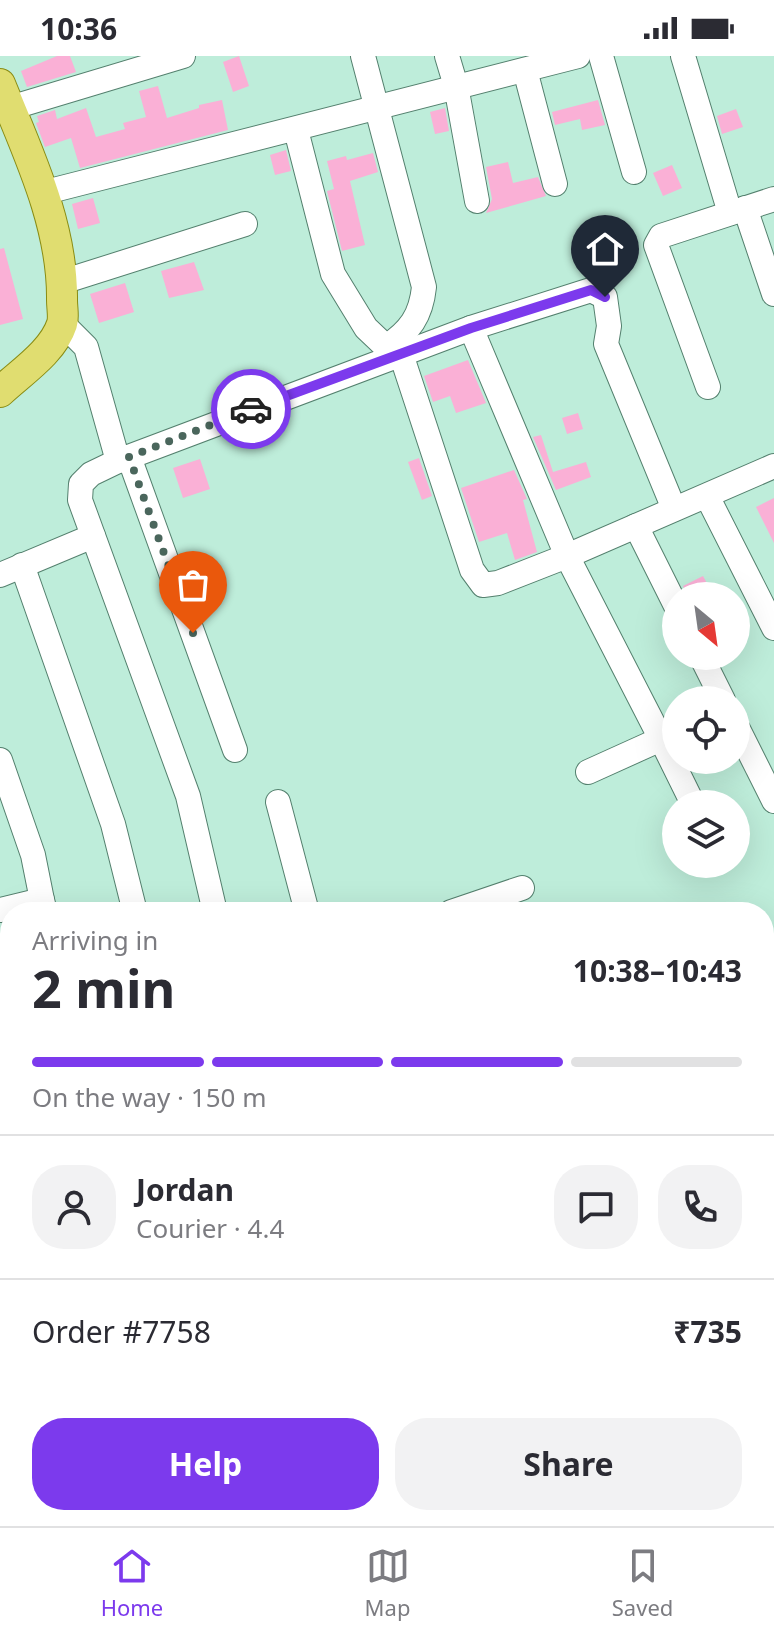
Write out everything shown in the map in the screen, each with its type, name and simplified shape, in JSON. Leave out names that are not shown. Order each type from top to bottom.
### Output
[{"type":"main road","points":[[0,392],[51,344],[62,323],[60,251],[42,193],[5,96]]},
{"type":"street","points":[[5,96],[183,56]]},
{"type":"street","points":[[363,56],[424,287],[422,306],[416,321],[393,353]]},
{"type":"street","points":[[447,56],[456,86],[477,201]]},
{"type":"street","points":[[42,193],[578,56]]},
{"type":"street","points":[[601,56],[634,172]]},
{"type":"street","points":[[683,56],[738,210],[774,294]]},
{"type":"street","points":[[525,70],[555,184]]},
{"type":"street","points":[[296,130],[333,274],[366,328],[393,353],[478,581],[483,585],[498,583],[567,556],[774,466]]},
{"type":"street","points":[[708,387],[656,245],[661,236],[774,199]]},
{"type":"street","points":[[62,282],[245,224]]},
{"type":"street","points":[[213,902],[188,796],[80,500],[81,484],[91,474],[393,353],[591,290],[605,297],[609,326],[606,344],[674,509]]},
{"type":"street","points":[[62,323],[86,347],[123,459],[235,750]]},
{"type":"street","points":[[471,328],[567,556],[686,790]]},
{"type":"street","points":[[707,496],[774,628]]},
{"type":"street","points":[[636,526],[664,582]]},
{"type":"street","points":[[93,536],[11,570],[113,824],[132,902]]},
{"type":"street","points":[[588,772],[661,739]]},
{"type":"street","points":[[750,753],[774,801]]},
{"type":"street","points":[[0,760],[10,817],[33,855],[43,902]]},
{"type":"street","points":[[278,802],[304,902]]},
{"type":"street","points":[[481,902],[522,888]]},
{"type":"building","points":[[57,56],[70,56],[76,72],[27,87],[21,71]]},
{"type":"building","points":[[239,56],[249,86],[233,92],[223,62]]},
{"type":"building","points":[[158,86],[167,118],[199,108],[199,105],[222,100],[228,130],[80,168],[71,138],[45,147],[36,123],[39,122],[37,116],[55,110],[57,119],[86,108],[96,137],[125,129],[123,123],[146,117],[139,91]]},
{"type":"building","points":[[598,100],[605,125],[582,130],[580,119],[555,125],[552,112]]},
{"type":"building","points":[[445,108],[449,131],[435,134],[430,112]]},
{"type":"building","points":[[736,109],[743,127],[722,134],[717,116]]},
{"type":"building","points":[[286,150],[291,171],[275,175],[270,155]]},
{"type":"building","points":[[373,153],[378,172],[350,181],[365,245],[342,251],[327,191],[334,189],[327,161],[346,156],[347,160]]},
{"type":"building","points":[[508,162],[513,183],[538,177],[546,196],[486,213],[492,199],[486,167]]},
{"type":"building","points":[[672,165],[682,188],[663,196],[653,173]]},
{"type":"building","points":[[93,198],[100,223],[78,229],[72,204]]},
{"type":"building","points":[[4,248],[23,319],[0,325],[0,249]]},
{"type":"building","points":[[194,262],[204,290],[169,298],[161,271]]},
{"type":"building","points":[[125,283],[134,312],[99,323],[90,294]]},
{"type":"building","points":[[468,360],[486,403],[456,413],[450,396],[433,402],[424,376]]},
{"type":"building","points":[[578,413],[583,429],[567,434],[562,418]]},
{"type":"building","points":[[541,435],[553,472],[586,462],[591,477],[556,490],[533,437]]},
{"type":"building","points":[[419,458],[432,496],[422,500],[408,462]]},
{"type":"building","points":[[200,459],[210,489],[183,498],[173,468]]},
{"type":"building","points":[[514,470],[527,499],[523,500],[537,552],[515,560],[507,533],[479,542],[461,488]]},
{"type":"building","points":[[774,498],[774,543],[756,507]]},
{"type":"building","points":[[703,576],[706,582],[691,582]]},
{"type":"way so far","points":[[193,633],[129,457],[251,409]]},
{"type":"route","points":[[251,409],[471,328],[591,290],[605,297]]}]
